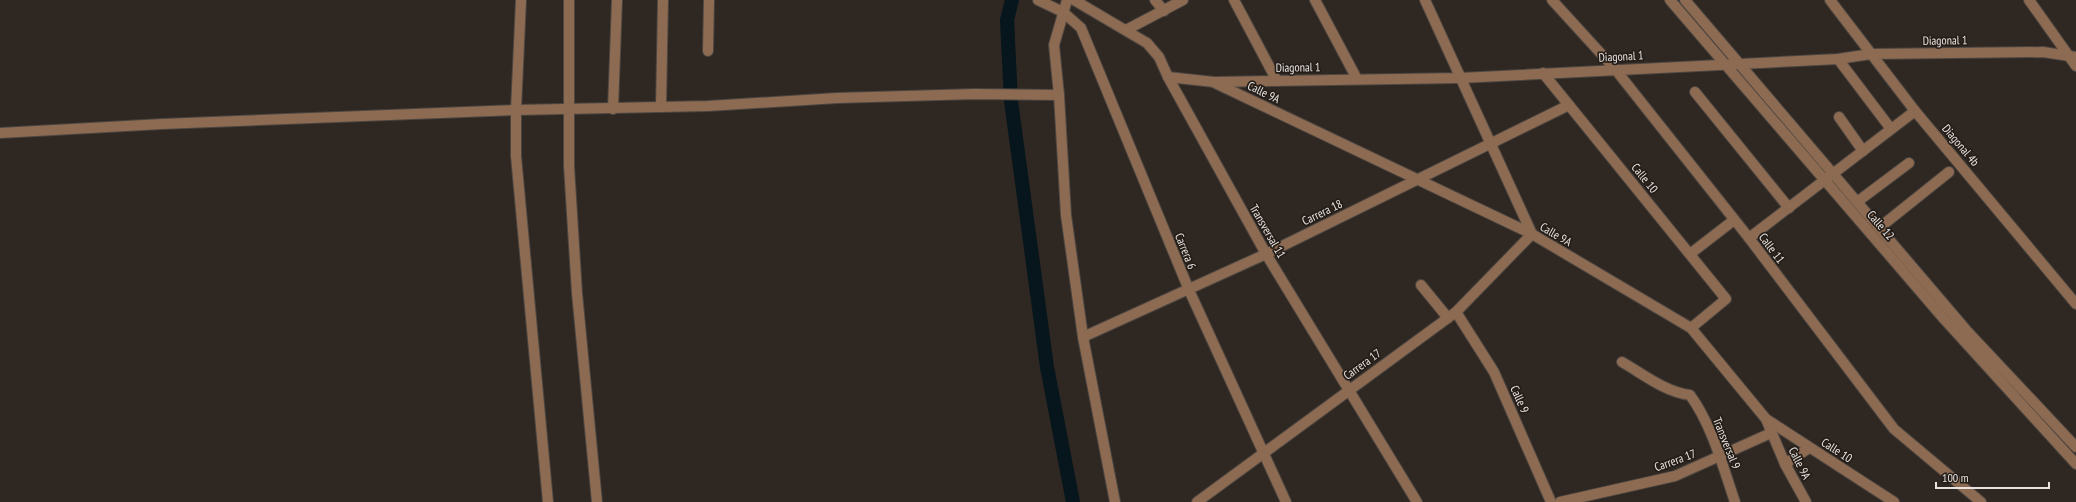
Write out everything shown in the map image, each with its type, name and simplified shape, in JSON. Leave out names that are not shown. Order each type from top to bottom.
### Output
[{"type":"street","points":[[521,0],[516,110],[516,156],[548,502]]},
{"type":"street","points":[[569,0],[569,166],[577,293],[597,502]]},
{"type":"street","points":[[613,109],[617,0]]},
{"type":"street","points":[[661,108],[663,0]]},
{"type":"street","points":[[708,0],[708,51]]},
{"type":"street","name":"Carrera 6","points":[[1038,0],[1063,12],[1081,28],[1189,290],[1286,502]]},
{"type":"street","points":[[1067,0],[1054,45],[1059,96],[1066,215],[1083,337],[1115,502]]},
{"type":"street","name":"Transversal 11","points":[[1074,0],[1147,44],[1159,57],[1168,77],[1266,254],[1417,502]]},
{"type":"street","points":[[1155,0],[1164,11]]},
{"type":"street","points":[[1126,30],[1183,0]]},
{"type":"street","points":[[1234,0],[1277,81]]},
{"type":"street","points":[[1315,0],[1357,79]]},
{"type":"street","points":[[1425,0],[1532,234]]},
{"type":"street","name":"Calle 11","points":[[1552,0],[1615,69],[1749,238],[1894,429],[1981,502]]},
{"type":"street","name":"Calle 12","points":[[1670,0],[1724,63],[1829,177],[2074,458]]},
{"type":"street","name":"Calle 12","points":[[1685,0],[1739,63],[1829,177],[1857,202],[1879,228],[1894,253]]},
{"type":"street","name":"Diagonal 4b","points":[[1830,0],[1915,111],[2076,304]]},
{"type":"street","points":[[2029,0],[2072,57],[2076,66]]},
{"type":"street","name":"Diagonal 1","points":[[1168,77],[1214,82],[1460,78],[1838,58],[1871,54],[2042,52],[2072,57]]},
{"type":"street","points":[[1838,58],[1891,129]]},
{"type":"street","name":"Calle 10","points":[[1543,73],[1726,299],[1691,328]]},
{"type":"street","name":"Calle 9A","points":[[1214,82],[1532,234],[1691,328],[1766,420],[1785,464],[1806,502]]},
{"type":"street","points":[[1695,92],[1789,208]]},
{"type":"street","points":[[0,133],[162,124],[516,110],[661,108],[837,98],[975,94],[1059,96]]},
{"type":"street","name":"Carrera 18","points":[[1083,337],[1266,254],[1569,105]]},
{"type":"street","points":[[1749,238],[1915,111]]},
{"type":"street","points":[[1839,117],[1863,151]]},
{"type":"street","points":[[1857,202],[1909,164]]},
{"type":"street","points":[[1879,228],[1949,172]]},
{"type":"street","points":[[1690,254],[1734,220]]},
{"type":"street","name":"Carrera 17","points":[[1197,502],[1452,315],[1532,234]]},
{"type":"street","name":"Calle 9","points":[[1421,285],[1452,315],[1494,372],[1551,502]]},
{"type":"street","name":"Calle 12","points":[[1988,361],[2076,448]]},
{"type":"street","name":"Transversal 9","points":[[1622,362],[1679,394],[1690,395],[1698,405],[1735,502]]},
{"type":"street","name":"Calle 10","points":[[1766,420],[1894,502]]},
{"type":"street","name":"Carrera 17","points":[[1560,502],[1675,476],[1771,433]]},
{"type":"street","points":[[1785,464],[1809,448]]},
{"type":"waterway","points":[[1012,0],[1007,20],[1011,101],[1047,367],[1073,502]]}]
